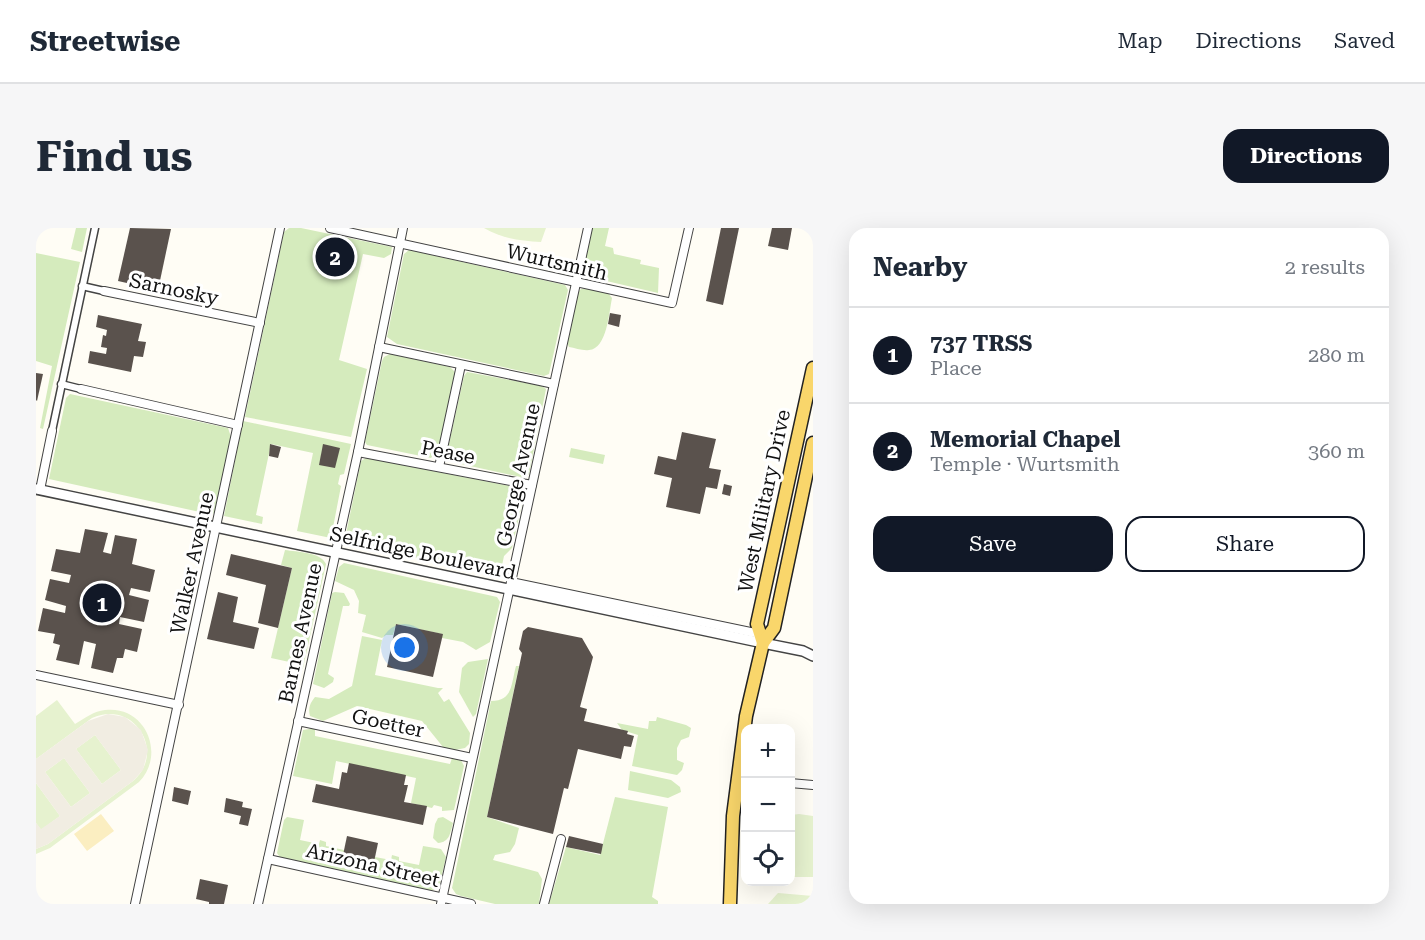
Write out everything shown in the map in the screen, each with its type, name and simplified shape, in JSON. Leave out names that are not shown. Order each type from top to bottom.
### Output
[{"type":"main road","name":"West Military Drive","points":[[730,904],[735,805],[746,716],[761,638],[757,624],[813,368]]},
{"type":"main road","name":"West Military Drive","points":[[761,638],[774,628],[813,443]]},
{"type":"street","points":[[38,490],[95,228]]},
{"type":"street","name":"Walker Avenue","points":[[135,904],[280,228]]},
{"type":"street","name":"Wurtsmith","points":[[330,228],[672,303],[689,228]]},
{"type":"street","name":"Barnes Avenue","points":[[258,904],[358,452],[403,228]]},
{"type":"street","name":"George Avenue","points":[[441,901],[588,228]]},
{"type":"street","name":"Sarnosky","points":[[82,286],[260,323]]},
{"type":"street","points":[[379,347],[554,384]]},
{"type":"street","points":[[439,467],[461,365]]},
{"type":"street","points":[[61,384],[238,425]]},
{"type":"street","name":"Pease","points":[[358,452],[532,485]]},
{"type":"street","name":"Selfridge Boulevard","points":[[38,490],[334,553],[511,586],[761,638],[813,656]]},
{"type":"street","name":"Selfridge Boulevard","points":[[802,651],[813,650]]},
{"type":"street","points":[[36,675],[179,705]]},
{"type":"street","name":"Goetter","points":[[298,721],[472,758]]},
{"type":"street","points":[[795,783],[813,785]]},
{"type":"street","points":[[544,904],[561,839]]},
{"type":"street","name":"Arizona Street","points":[[268,859],[441,901],[471,904]]},
{"type":"green space","points":[[76,228],[87,228],[82,252],[71,249]]},
{"type":"green space","points":[[289,228],[301,228],[392,247],[391,254],[384,258],[363,254],[339,360],[367,369],[351,437],[245,417],[284,232]]},
{"type":"green space","points":[[484,228],[546,228],[541,242],[512,239]]},
{"type":"green space","points":[[592,228],[609,228],[605,246],[613,248],[614,254],[641,260],[640,264],[659,268],[658,293],[585,276],[583,270]]},
{"type":"green space","points":[[409,250],[565,285],[568,290],[549,374],[544,376],[397,344],[387,337],[404,254]]},
{"type":"green space","points":[[36,253],[80,262],[43,429],[40,428],[52,366],[36,361]]},
{"type":"green space","points":[[589,288],[608,293],[612,298],[606,329],[600,343],[595,348],[582,350],[569,347],[567,343],[577,293],[581,289]]},
{"type":"green space","points":[[390,354],[450,367],[455,372],[439,449],[431,458],[367,445],[365,442],[382,361]]},
{"type":"green space","points":[[467,372],[542,386],[546,389],[529,474],[525,478],[452,462],[446,457],[464,376]]},
{"type":"green space","points":[[70,394],[228,428],[231,437],[215,513],[209,514],[49,479],[66,398]]},
{"type":"green space","points":[[243,421],[351,444],[344,474],[340,475],[338,484],[341,486],[331,538],[297,531],[313,453],[271,444],[256,515],[263,517],[262,524],[224,516]]},
{"type":"green space","points":[[571,448],[605,455],[603,464],[569,457]]},
{"type":"green space","points":[[366,458],[520,488],[524,495],[512,548],[504,556],[500,575],[347,543],[345,539],[361,461]]},
{"type":"green space","points":[[285,550],[314,555],[326,564],[303,668],[300,672],[294,672],[294,663],[271,658],[292,568],[281,565]]},
{"type":"green space","points":[[344,563],[497,597],[500,602],[490,642],[476,650],[463,642],[442,638],[442,634],[396,624],[393,635],[386,635],[382,638],[362,632],[366,615],[358,613],[359,601],[354,590],[335,581],[339,567]]},
{"type":"green space","points":[[332,593],[344,593],[350,604],[343,606],[328,674],[334,678],[333,682],[324,688],[313,684]]},
{"type":"green space","points":[[362,636],[382,640],[375,675],[443,688],[438,693],[444,702],[449,699],[470,733],[469,744],[465,748],[455,750],[443,747],[422,721],[357,706],[323,721],[310,716],[310,706],[315,697],[329,699],[352,686]]},
{"type":"green space","points":[[488,659],[476,714],[473,717],[459,692],[462,668],[468,662]]},
{"type":"green space","points":[[516,666],[519,666],[487,817],[519,828],[515,844],[510,852],[495,855],[493,860],[538,872],[542,879],[539,904],[495,904],[461,896],[456,894],[452,888],[491,701],[507,695],[512,685]]},
{"type":"green space","points":[[57,700],[75,724],[93,713],[105,710],[131,715],[141,723],[148,734],[151,759],[147,771],[139,782],[50,848],[36,854],[36,849],[48,844],[133,781],[143,769],[147,756],[146,743],[141,732],[132,722],[121,716],[107,714],[92,718],[36,759],[36,716]]},
{"type":"green space","points":[[657,717],[691,728],[689,737],[681,740],[677,748],[677,760],[684,763],[677,775],[632,766],[638,735],[622,730],[617,723],[648,729],[649,721],[656,721]]},
{"type":"green space","points":[[315,728],[315,736],[450,764],[452,758],[461,760],[464,766],[454,810],[442,811],[442,807],[434,805],[432,808],[411,803],[416,778],[336,761],[332,784],[293,776],[303,730]]},
{"type":"green space","points":[[95,735],[121,770],[102,784],[76,749]]},
{"type":"green space","points":[[64,758],[90,793],[71,807],[45,772]]},
{"type":"green space","points":[[630,771],[671,780],[680,787],[681,792],[668,798],[628,790]]},
{"type":"green space","points":[[36,783],[60,816],[41,830],[36,823]]},
{"type":"green space","points":[[615,797],[668,807],[652,897],[658,901],[658,904],[549,904],[566,847],[600,855]]},
{"type":"green space","points":[[795,814],[813,816],[813,877],[795,877]]},
{"type":"green space","points":[[287,817],[304,820],[300,840],[319,844],[320,840],[326,842],[326,846],[344,850],[343,855],[373,862],[375,857],[391,860],[392,855],[399,857],[399,861],[419,865],[423,846],[441,849],[446,857],[440,883],[434,890],[429,891],[281,859],[277,853],[284,820]]},
{"type":"green space","points":[[443,817],[453,823],[447,839],[438,843],[433,838],[435,824],[438,818]]},
{"type":"green space","points":[[778,893],[813,896],[813,904],[768,904]]},
{"type":"sand","points":[[101,814],[114,831],[87,851],[74,834]]},
{"type":"shaded area","points":[[108,714],[125,717],[141,730],[148,750],[143,770],[133,781],[48,844],[36,849],[36,823],[41,829],[60,816],[36,783],[36,759],[88,721]],"holes":[[[95,735],[121,770],[102,784],[76,749]],[[64,758],[90,793],[71,807],[45,772]]]},
{"type":"building","points":[[130,228],[171,229],[158,290],[118,281]]},
{"type":"building","points":[[721,228],[739,228],[723,305],[706,301]]},
{"type":"building","points":[[772,228],[792,228],[788,250],[768,246]]},
{"type":"building","points":[[331,246],[344,249],[339,270],[344,271],[342,276],[316,270],[317,265],[326,267]]},
{"type":"building","points":[[610,313],[621,315],[619,327],[608,324]]},
{"type":"building","points":[[98,315],[142,324],[138,341],[146,342],[143,357],[134,356],[131,372],[88,363],[90,351],[106,354],[107,348],[101,347],[103,335],[106,336],[107,330],[96,327]]},
{"type":"building","points":[[36,373],[43,374],[37,401],[36,400]]},
{"type":"building","points":[[682,432],[716,439],[709,468],[721,470],[717,489],[706,487],[700,514],[666,507],[672,478],[654,474],[658,456],[676,460]]},
{"type":"building","points":[[270,444],[281,447],[278,458],[269,456]]},
{"type":"building","points":[[323,444],[340,448],[335,468],[319,465]]},
{"type":"building","points":[[724,484],[732,486],[730,496],[722,494]]},
{"type":"building","points":[[85,529],[108,533],[103,552],[111,554],[115,535],[137,539],[132,564],[155,570],[150,592],[131,588],[129,595],[149,600],[144,622],[120,617],[119,624],[142,629],[137,652],[125,649],[123,658],[117,658],[113,673],[91,668],[96,644],[84,641],[79,665],[56,660],[60,645],[53,643],[55,634],[38,631],[43,608],[65,613],[66,606],[45,600],[50,579],[69,583],[71,575],[51,571],[56,549],[80,553]]},
{"type":"building","points":[[231,554],[292,568],[278,628],[258,623],[266,585],[226,575]]},
{"type":"building","points":[[218,592],[238,597],[233,622],[259,628],[254,649],[207,639]]},
{"type":"building","points":[[396,624],[443,634],[433,677],[387,667]]},
{"type":"building","points":[[528,627],[582,638],[593,657],[580,707],[587,709],[584,721],[628,731],[627,734],[634,736],[631,747],[624,746],[621,759],[578,749],[568,789],[564,788],[553,834],[487,817],[522,653],[519,649],[523,631]]},
{"type":"building","points":[[349,763],[406,775],[404,785],[408,785],[404,802],[427,806],[423,825],[312,802],[316,784],[339,789],[342,772],[347,773]]},
{"type":"building","points":[[174,787],[191,791],[188,805],[172,801]]},
{"type":"building","points":[[226,798],[243,802],[242,807],[252,809],[248,826],[239,824],[241,816],[224,812]]},
{"type":"building","points":[[347,836],[378,843],[374,862],[343,855]]},
{"type":"building","points":[[569,836],[603,844],[601,854],[566,847]]},
{"type":"building","points":[[200,879],[228,885],[224,904],[209,904],[209,902],[196,899]]},
{"type":"place","name":"Memorial Chapel","points":[[335,257]]},
{"type":"place","name":"737 TRSS","points":[[102,603]]}]
